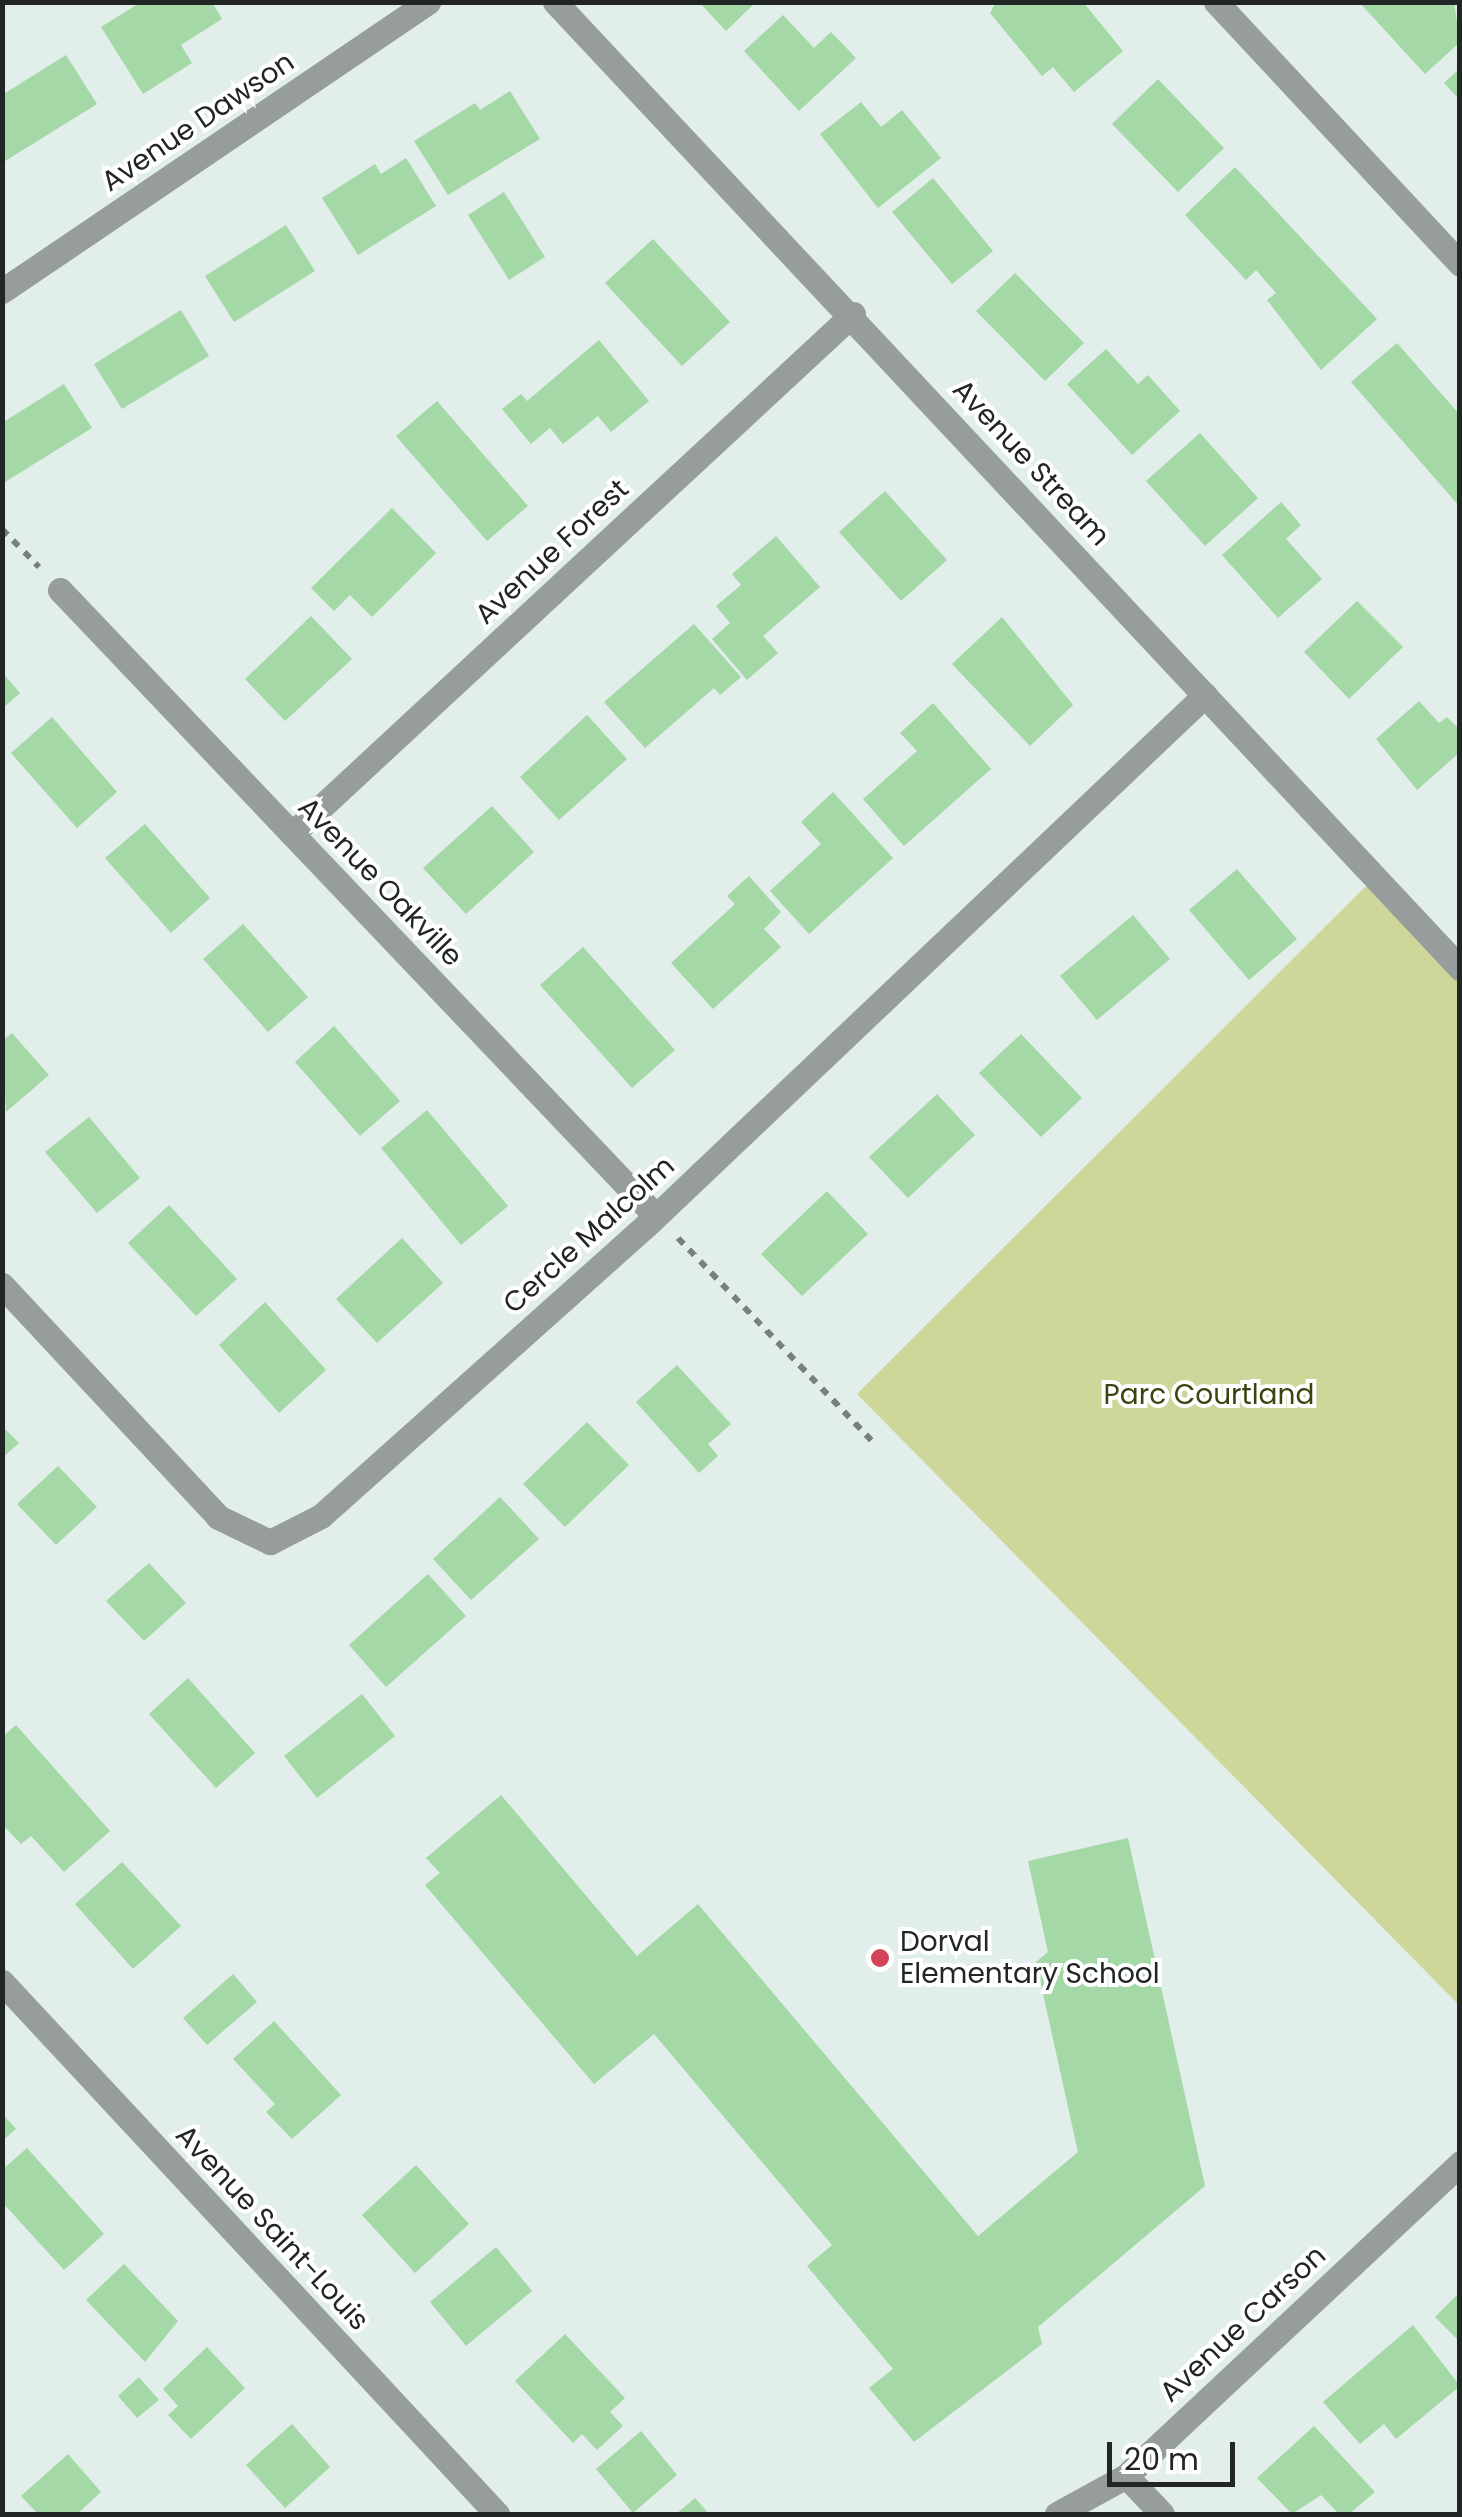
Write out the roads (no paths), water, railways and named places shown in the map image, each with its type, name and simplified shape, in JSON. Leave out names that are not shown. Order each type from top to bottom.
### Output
[{"type":"street","name":"Avenue Dawson","points":[[2,292],[428,2]]},
{"type":"street","name":"Avenue Stream","points":[[556,2],[853,314],[1460,968]]},
{"type":"street","points":[[1216,2],[1460,264]]},
{"type":"street","name":"Avenue Forest","points":[[292,834],[853,314]]},
{"type":"street","name":"Avenue Oakville","points":[[60,590],[656,1216]]},
{"type":"street","name":"Cercle Malcolm","points":[[2,1284],[218,1517],[270,1542],[321,1516],[656,1216],[1205,694]]},
{"type":"street","name":"Avenue Saint-Louis","points":[[2,1982],[497,2514]]},
{"type":"street","name":"Avenue Carson","points":[[1058,2514],[1126,2476],[1460,2163]]},
{"type":"street","points":[[1126,2476],[1162,2514]]},
{"type":"place","name":"Dorval Elementary School","points":[[880,1958]]},
{"type":"park label","name":"Parc Courtland","points":[[1209,1395]]}]
